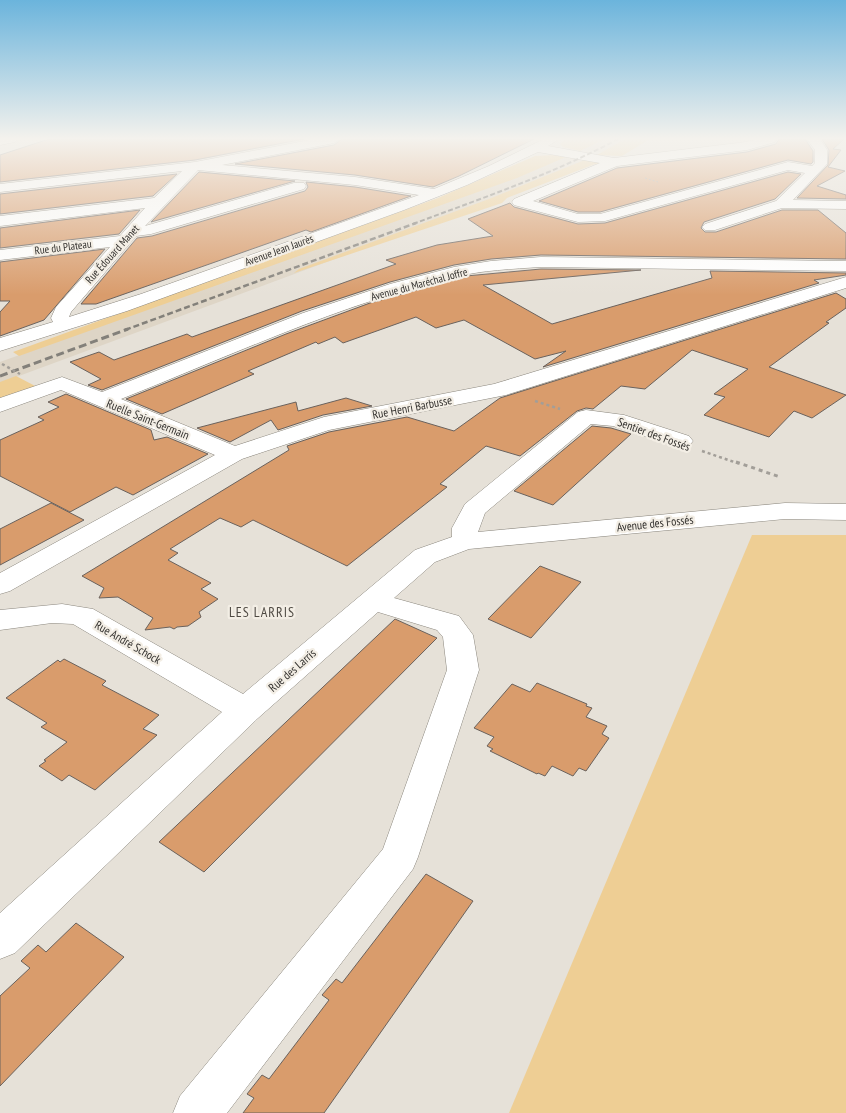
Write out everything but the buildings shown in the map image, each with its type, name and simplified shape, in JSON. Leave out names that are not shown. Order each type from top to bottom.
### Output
[{"type":"street","name":"Rue Édouard Manet","points":[[65,324],[60,318],[62,311],[169,191]]},
{"type":"street","name":"Rue du Plateau","points":[[0,255],[129,236],[282,191]]},
{"type":"street","points":[[421,191],[435,193]]},
{"type":"street","name":"Avenue Jean Jaurès","points":[[1,354],[65,324],[112,309],[440,191]]},
{"type":"street","points":[[545,191],[519,202],[578,218],[600,218],[698,191]]},
{"type":"street","points":[[782,204],[794,191]]},
{"type":"street","points":[[0,221],[158,202]]},
{"type":"street","points":[[710,227],[782,204],[846,205]]},
{"type":"street","name":"Avenue du Maréchal Joffre","points":[[100,400],[310,317],[396,288],[454,272],[491,266],[541,262],[846,266]]},
{"type":"street","name":"Rue Henri Barbusse","points":[[0,585],[234,454],[324,424],[498,390],[846,282]]},
{"type":"street","name":"Ruelle Saint-Germain","points":[[0,406],[62,384],[234,454]]},
{"type":"street","points":[[465,541],[465,528],[474,509],[586,417]]},
{"type":"street","name":"Sentier des Fossés","points":[[586,417],[616,420],[681,441]]},
{"type":"street","name":"Avenue des Fossés","points":[[465,541],[785,511],[846,512]]},
{"type":"street","name":"Rue des Larris","points":[[0,940],[245,710],[425,556],[465,541]]},
{"type":"street","points":[[197,1113],[399,856],[464,670],[458,635],[448,623],[373,601]]},
{"type":"street","name":"Rue André Schock","points":[[0,620],[56,613],[73,613],[82,616],[245,710]]},
{"type":"path","points":[[1,354],[20,374]]},
{"type":"path","points":[[498,390],[586,417]]},
{"type":"path","name":"Sentier des Fossés","points":[[681,441],[696,449],[780,477]]},
{"type":"shaded area","points":[[454,191],[481,191],[19,356],[13,352]]},
{"type":"shaded area","points":[[475,191],[518,191],[0,383],[0,362]]},
{"type":"shaded area","points":[[509,191],[525,191],[507,198],[502,203],[294,273],[299,269]]},
{"type":"shaded area","points":[[16,376],[39,388],[0,402],[0,382]]},
{"type":"shaded area","points":[[752,535],[846,535],[846,1113],[509,1113]]},
{"type":"railway","points":[[413,224],[501,191]]},
{"type":"railway","points":[[125,330],[416,223]]},
{"type":"railway","points":[[0,376],[128,329]]},
{"type":"district","name":"LES LARRIS","points":[[262,612]]}]
